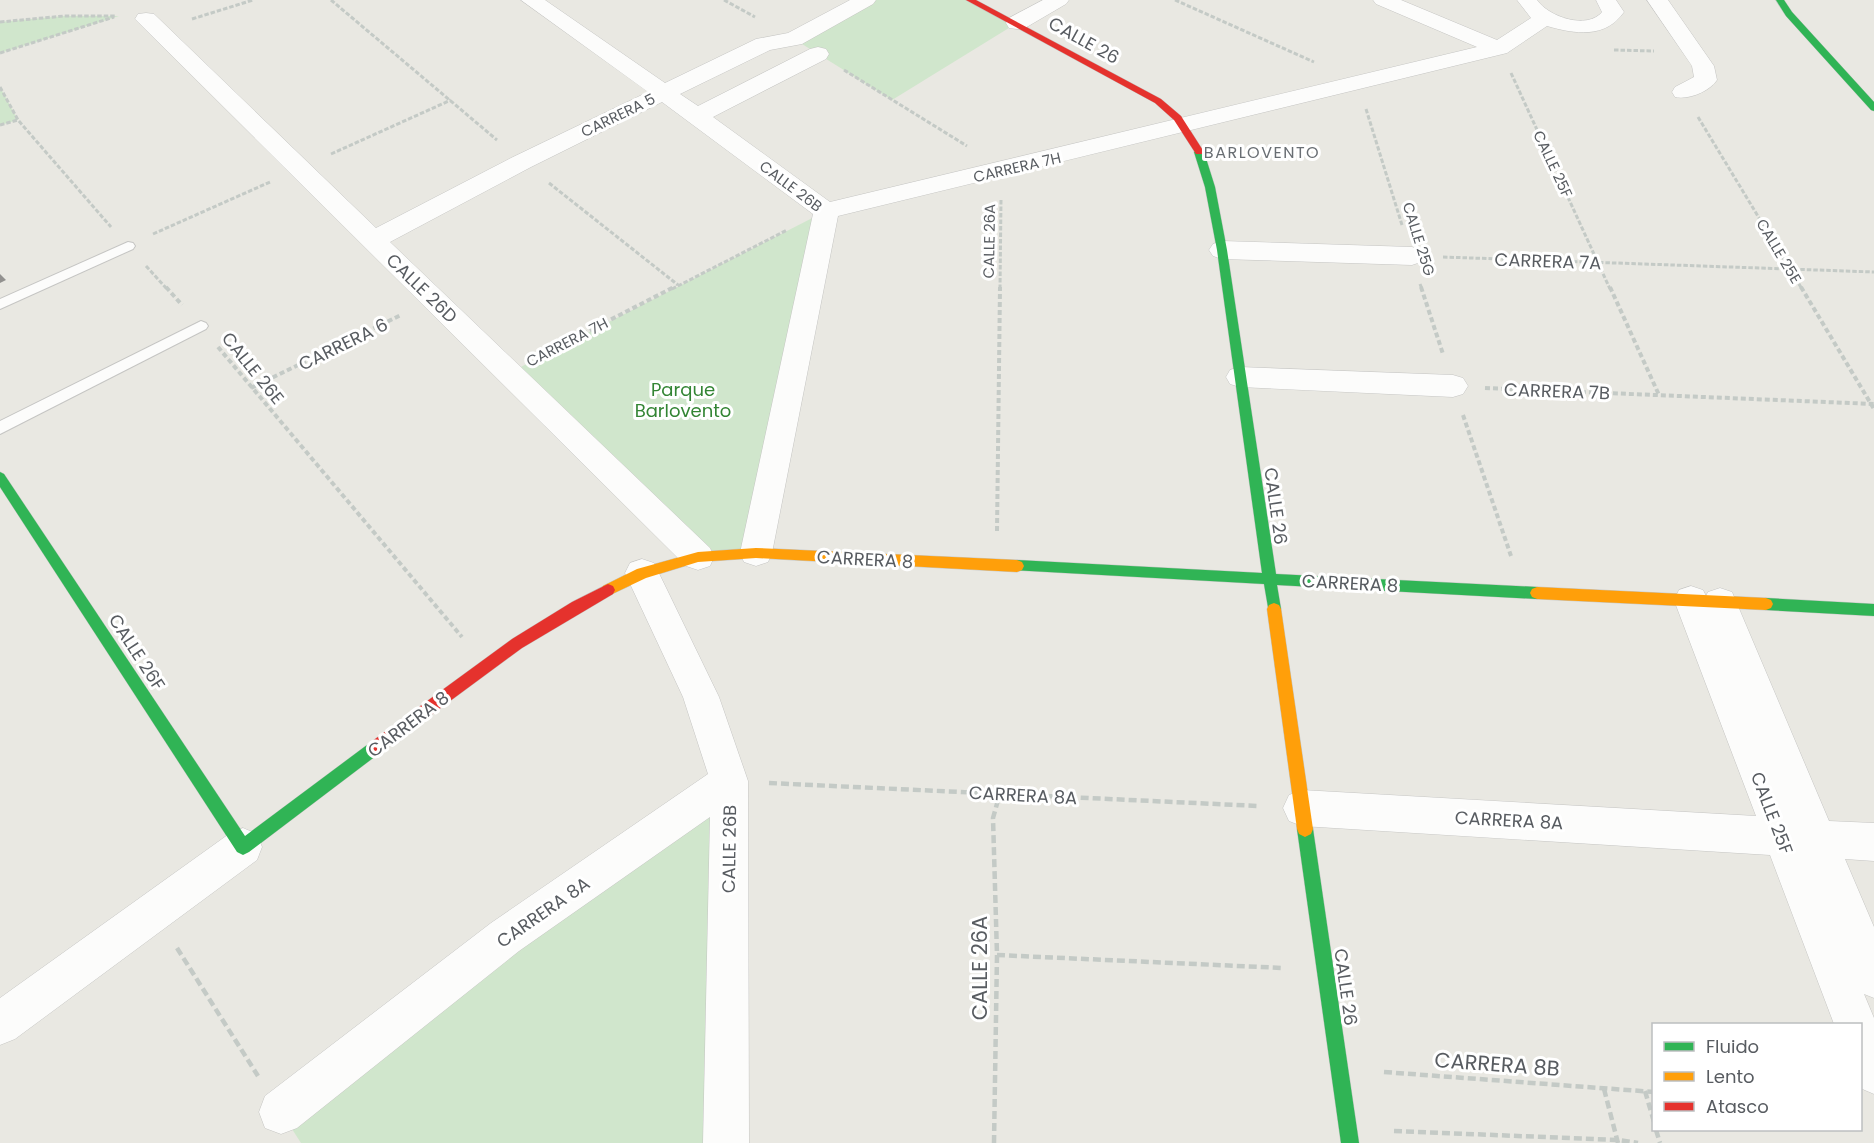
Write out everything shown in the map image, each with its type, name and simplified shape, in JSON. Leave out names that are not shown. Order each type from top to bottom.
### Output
[{"type":"street","name":"CALLE 26B","points":[[531,0],[697,116],[826,211],[756,553]]},
{"type":"street","name":"CARRERA 5","points":[[373,240],[522,162],[764,44],[794,39],[866,0]]},
{"type":"street","name":"CALLE 26","points":[[970,0],[1017,23],[1147,95],[1185,126],[1209,175],[1222,250],[1349,1136]]},
{"type":"street","points":[[1017,23],[1059,0]]},
{"type":"street","points":[[1383,0],[1499,48]]},
{"type":"street","points":[[1527,0],[1529,5],[1546,18],[1576,26],[1604,23],[1610,18],[1613,12],[1606,0]]},
{"type":"street","points":[[1657,0],[1703,66],[1706,80],[1683,92]]},
{"type":"street","points":[[1780,0],[1788,14],[1874,108]]},
{"type":"street","name":"CARRERA 7H","points":[[826,211],[1002,171],[1499,48],[1546,18]]},
{"type":"street","name":"CALLE 26D","points":[[151,24],[698,557]]},
{"type":"street","points":[[697,116],[818,54]]},
{"type":"street","points":[[1222,250],[1412,256]]},
{"type":"street","points":[[1240,377],[1453,386]]},
{"type":"street","name":"CALLE 26F","points":[[1,481],[243,848]]},
{"type":"street","name":"CARRERA 8","points":[[0,1024],[243,848],[486,665],[576,606],[642,573],[698,557],[756,553],[1874,610]]},
{"type":"street","name":"CALLE 26B","points":[[642,573],[701,697],[729,782],[726,1143]]},
{"type":"street","name":"CALLE 25F","points":[[1705,601],[1798,837],[1855,1023]]},
{"type":"street","name":"CARRERA 8A","points":[[281,1112],[505,937],[729,782]]},
{"type":"street","name":"CARRERA 8A","points":[[1302,808],[1874,842]]},
{"type":"street","name":"CALLE 25F","points":[[1798,837],[1874,977]]},
{"type":"street","points":[[1862,1043],[1874,1072]]},
{"type":"lane","points":[[0,304],[128,246]]},
{"type":"lane","points":[[0,428],[201,326]]},
{"type":"path","points":[[151,24],[253,0]]},
{"type":"path","points":[[724,0],[794,39]]},
{"type":"path","points":[[1175,0],[1357,82]]},
{"type":"path","points":[[0,22],[64,16],[119,16],[0,53]]},
{"type":"path","name":"CALLE 25F","points":[[1499,48],[1659,395]]},
{"type":"path","points":[[818,54],[961,141],[1002,171]]},
{"type":"path","name":"CALLE 25G","points":[[1357,82],[1453,386],[1523,592]]},
{"type":"path","name":"CALLE 26E","points":[[0,87],[18,120],[201,326],[486,665]]},
{"type":"path","name":"CALLE 25E","points":[[1683,92],[1874,409]]},
{"type":"path","points":[[0,125],[18,120]]},
{"type":"path","name":"CALLE 26A","points":[[997,566],[1002,171]]},
{"type":"path","name":"CARRERA 7H","points":[[509,373],[826,211]]},
{"type":"path","name":"CARRERA 7A","points":[[1412,256],[1874,272]]},
{"type":"path","name":"CARRERA 6","points":[[251,388],[434,299]]},
{"type":"path","name":"CARRERA 7B","points":[[1453,386],[1872,404]]},
{"type":"path","name":"CARRERA 8A","points":[[729,782],[1302,808]]},
{"type":"path","name":"CALLE 26A","points":[[994,1143],[997,955],[993,818],[1000,793]]},
{"type":"path","points":[[154,911],[281,1112]]},
{"type":"path","points":[[997,955],[1326,970]]},
{"type":"path","name":"CARRERA 8B","points":[[1338,1069],[1652,1092]]},
{"type":"path","points":[[1604,1089],[1618,1142]]},
{"type":"path","points":[[1645,1091],[1652,1118]]},
{"type":"path","points":[[1349,1136],[1638,1143]]},
{"type":"green space","points":[[866,0],[970,0],[1017,23],[892,100],[794,39]]},
{"type":"green space","points":[[64,16],[119,16],[0,53],[0,22]]},
{"type":"green space","points":[[0,87],[18,120],[0,125]]},
{"type":"green space","name":"Parque Barlovento","points":[[826,211],[756,553],[698,557],[509,373]]},
{"type":"green space","points":[[729,781],[726,1143],[301,1143],[281,1112]]},
{"type":"traffic: fast","points":[[1780,0],[1789,14],[1874,108]]},
{"type":"traffic: fast","points":[[1199,152],[1210,187],[1222,250],[1274,609]]},
{"type":"traffic: fast","points":[[0,477],[243,847],[376,747]]},
{"type":"traffic: fast","points":[[1017,566],[1537,593]]},
{"type":"traffic: fast","points":[[1766,604],[1874,610]]},
{"type":"traffic: fast","points":[[1305,829],[1350,1143]]},
{"type":"traffic: slow","points":[[608,590],[642,573],[698,557],[756,553],[1017,566]]},
{"type":"traffic: slow","points":[[1537,593],[1766,604]]},
{"type":"traffic: slow","points":[[1274,609],[1305,829]]},
{"type":"traffic: jam","points":[[970,0],[1158,101],[1178,118],[1199,152]]},
{"type":"traffic: jam","points":[[376,747],[517,643],[608,590]]},
{"type":"district","name":"BARLOVENTO","points":[[1262,152]]}]
